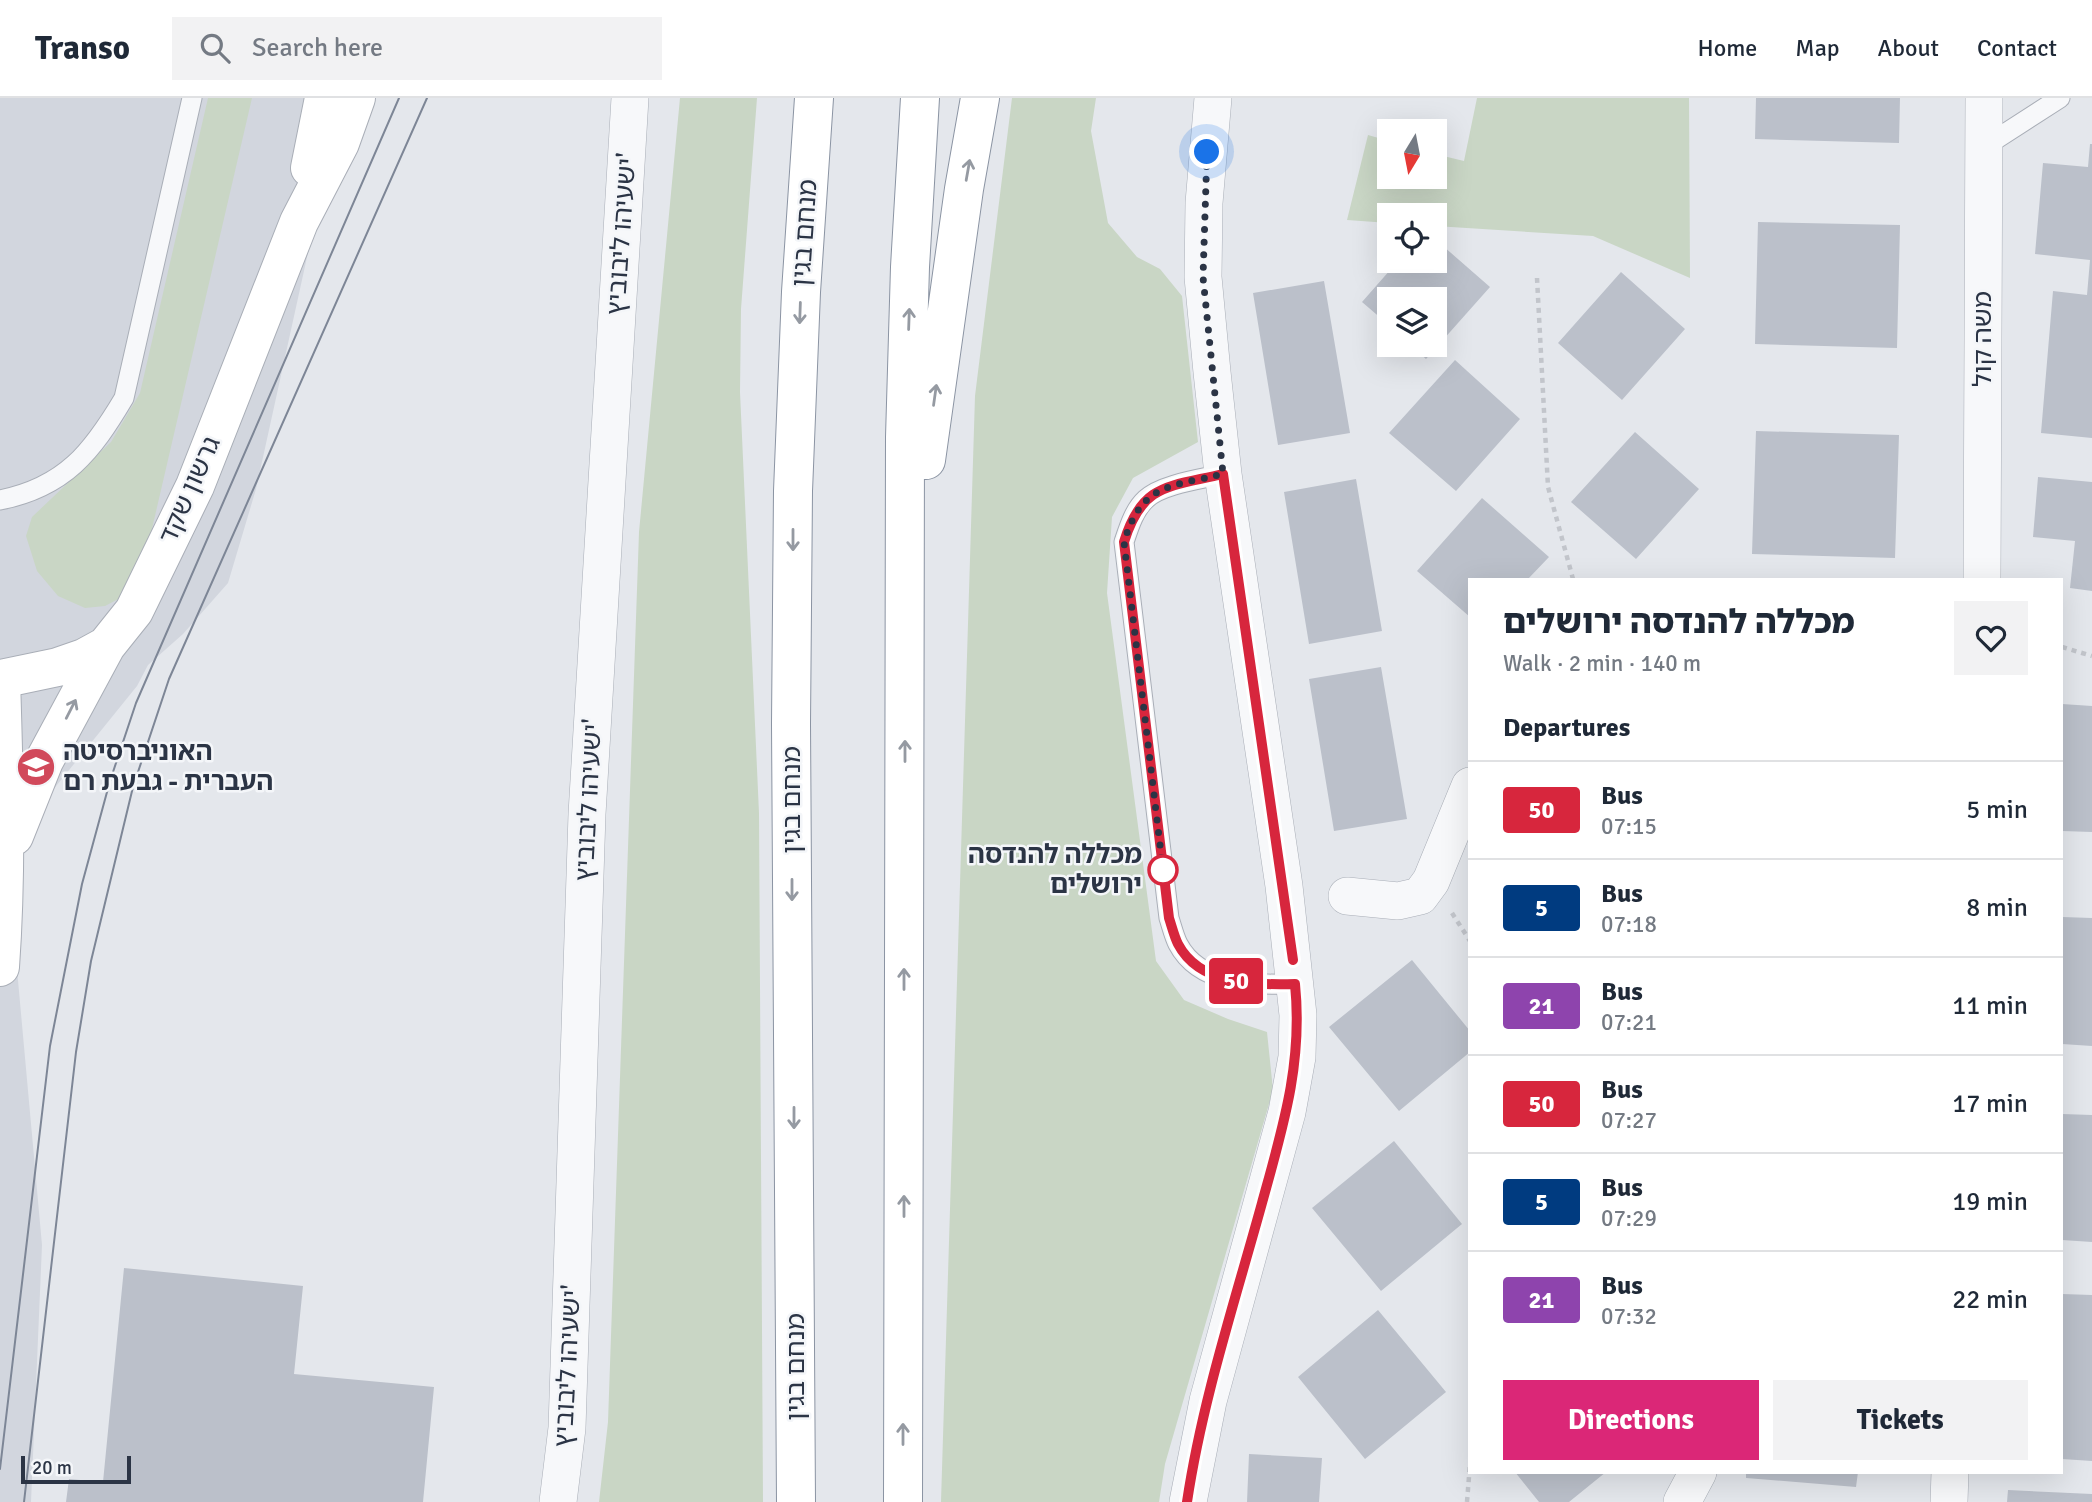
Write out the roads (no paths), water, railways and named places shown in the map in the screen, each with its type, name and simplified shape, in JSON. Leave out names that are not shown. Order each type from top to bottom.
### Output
[{"type":"main road","name":"גרשון שקד","points":[[299,222],[324,98]]},
{"type":"main road","name":"גרשון שקד","points":[[1,678],[58,667],[84,658],[106,646],[134,611],[195,486],[299,222],[340,143],[356,98]]},
{"type":"main road","name":"מנחם בגין","points":[[796,1502],[791,738],[793,505],[801,292],[814,98]]},
{"type":"main road","points":[[903,1502],[907,385],[910,267],[920,98]]},
{"type":"main road","points":[[905,608],[964,188],[980,98]]},
{"type":"main road","points":[[5,861],[44,761],[106,646]]},
{"type":"main road","points":[[0,967],[5,861],[1,678]]},
{"type":"street","name":"ישעיהו ליבוביץ'","points":[[558,1502],[567,1428],[587,814],[630,98]]},
{"type":"street","points":[[1188,1502],[1208,1401],[1287,1112],[1297,1057],[1298,1015],[1282,872],[1223,474],[1203,277],[1205,190],[1213,98]]},
{"type":"street","name":"משה קול","points":[[1982,578],[1984,98]]},
{"type":"street","points":[[0,671],[1,678]]},
{"type":"street","points":[[1347,896],[1398,901],[1420,896],[1431,881],[1468,791]]},
{"type":"street","points":[[1682,1502],[1697,1474]]},
{"type":"street","points":[[1949,1502],[1950,1474]]},
{"type":"lane","points":[[0,500],[13,498],[50,483],[78,463],[101,438],[124,398],[192,98]]},
{"type":"lane","points":[[1984,147],[2060,98]]},
{"type":"lane","points":[[1223,474],[1168,487],[1146,498],[1131,520],[1124,542],[1169,918],[1179,946],[1198,967],[1222,978],[1255,985],[1295,984]]},
{"type":"tram line","points":[[0,1469],[50,1046],[82,884],[110,781],[136,703],[399,98]]},
{"type":"tram line","points":[[24,1502],[76,1052],[91,961],[133,787],[169,679],[427,98]]},
{"type":"place","name":"האוניברסיטה העברית - גבעת רם","points":[[36,767]]},
{"type":"place","name":"מכללה להנדסה ירושלים","points":[[1163,870]]}]
